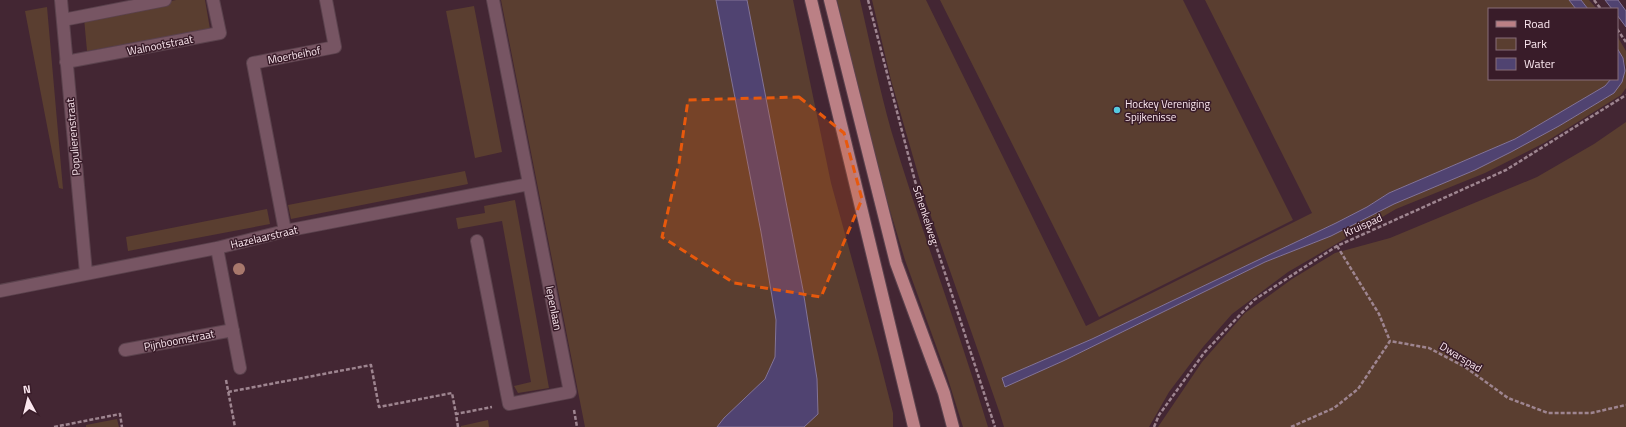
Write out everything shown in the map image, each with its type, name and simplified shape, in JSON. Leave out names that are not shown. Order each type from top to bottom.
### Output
[{"type":"main road","points":[[811,0],[914,427]]},
{"type":"main road","points":[[830,0],[896,263],[944,393],[953,427]]},
{"type":"street","name":"Populierenstraat","points":[[61,0],[86,273]]},
{"type":"street","points":[[63,20],[165,0]]},
{"type":"street","name":"Walnootstraat","points":[[66,62],[220,33],[213,0]]},
{"type":"street","name":"Moerbeihof","points":[[285,232],[253,63],[335,47],[326,0]]},
{"type":"street","name":"Iepenlaan","points":[[493,0],[570,392],[509,404]]},
{"type":"street","name":"Hazelaarstraat","points":[[0,291],[216,248],[285,232],[529,184]]},
{"type":"street","points":[[477,241],[509,404]]},
{"type":"street","points":[[216,248],[240,368]]},
{"type":"street","name":"Pijnboomstraat","points":[[125,350],[232,330]]},
{"type":"path","name":"Schenkelweg","points":[[868,0],[915,181],[995,427]]},
{"type":"path","points":[[1594,0],[1600,8]]},
{"type":"path","points":[[1618,30],[1626,42]]},
{"type":"path","name":"Kruispad","points":[[1154,427],[1159,416],[1204,353],[1254,300],[1337,246],[1506,170],[1626,95]]},
{"type":"path","points":[[1291,427],[1334,408],[1358,389],[1390,341],[1379,314],[1337,246]]},
{"type":"path","name":"Dwarspad","points":[[1390,341],[1429,348],[1465,368],[1508,398],[1548,413],[1591,413],[1626,405]]},
{"type":"path","points":[[228,392],[371,365],[379,407],[452,393],[458,427]]},
{"type":"path","points":[[235,427],[226,378],[240,368]]},
{"type":"path","points":[[456,414],[509,404]]},
{"type":"path","points":[[54,427],[120,414],[122,427]]},
{"type":"highlighted area","points":[[799,97],[844,133],[862,199],[821,297],[734,283],[662,237],[679,163],[688,100]]},
{"type":"green space","points":[[176,0],[205,0],[210,29],[87,51],[84,18]]},
{"type":"green space","points":[[501,0],[716,0],[761,232],[776,320],[775,357],[765,379],[724,418],[717,427],[585,427]]},
{"type":"green space","points":[[747,0],[793,0],[831,183],[893,413],[893,427],[804,427],[817,414],[817,379],[803,290]]},
{"type":"green space","points":[[837,0],[860,0],[891,130],[988,427],[963,427],[947,376],[905,260],[879,174]]},
{"type":"green space","points":[[872,0],[926,0],[1086,326],[1312,213],[1205,0],[1569,0],[1575,8],[1488,8],[1488,80],[1610,80],[1605,86],[1515,139],[1389,193],[1367,207],[1336,223],[1092,339],[1002,378],[1006,386],[1063,361],[1265,262],[1331,236],[1394,204],[1475,170],[1511,152],[1559,126],[1614,93],[1626,67],[1626,88],[1621,95],[1544,143],[1485,173],[1396,209],[1288,272],[1232,314],[1203,347],[1169,392],[1149,427],[1004,427],[926,202],[891,80]]},
{"type":"green space","name":"Hockey Vereniging Spijkenisse","points":[[940,0],[1183,0],[1293,220],[1099,317]]},
{"type":"green space","points":[[1581,0],[1589,0],[1596,8],[1587,8]]},
{"type":"green space","points":[[474,6],[502,152],[475,158],[446,11]]},
{"type":"green space","points":[[47,7],[63,189],[59,188],[25,11]]},
{"type":"green space","points":[[1618,38],[1626,51],[1626,67],[1618,50]]},
{"type":"green space","points":[[1626,122],[1626,427],[1158,427],[1202,362],[1245,313],[1292,279],[1335,253],[1390,238],[1537,177],[1594,144]]},
{"type":"green space","points":[[465,171],[468,184],[291,219],[288,205]]},
{"type":"green space","points":[[515,200],[549,388],[518,393],[514,386],[531,382],[502,221],[458,229],[456,218],[485,213],[484,206]]},
{"type":"green space","points":[[267,209],[270,224],[128,251],[126,237]]},
{"type":"green space","points":[[117,419],[119,427],[86,427],[86,425]]},
{"type":"green space","points":[[488,420],[489,427],[461,427],[461,426]]},
{"type":"water","points":[[716,0],[747,0],[803,290],[817,379],[818,414],[804,427],[717,427],[724,418],[765,379],[775,357],[776,320],[761,232]]},
{"type":"water","points":[[1569,0],[1581,0],[1587,8],[1575,8]]},
{"type":"water","points":[[1605,0],[1618,0],[1626,11],[1626,27],[1618,16],[1618,8],[1611,8]]},
{"type":"water","points":[[1618,50],[1623,58],[1625,71],[1622,82],[1614,93],[1559,126],[1475,170],[1394,204],[1331,236],[1265,262],[1063,361],[1005,387],[1002,378],[1092,339],[1336,223],[1367,207],[1389,193],[1515,139],[1605,86],[1610,80],[1618,80]]},
{"type":"place","name":"Hockey Vereniging Spijkenisse","points":[[1117,110]]}]
